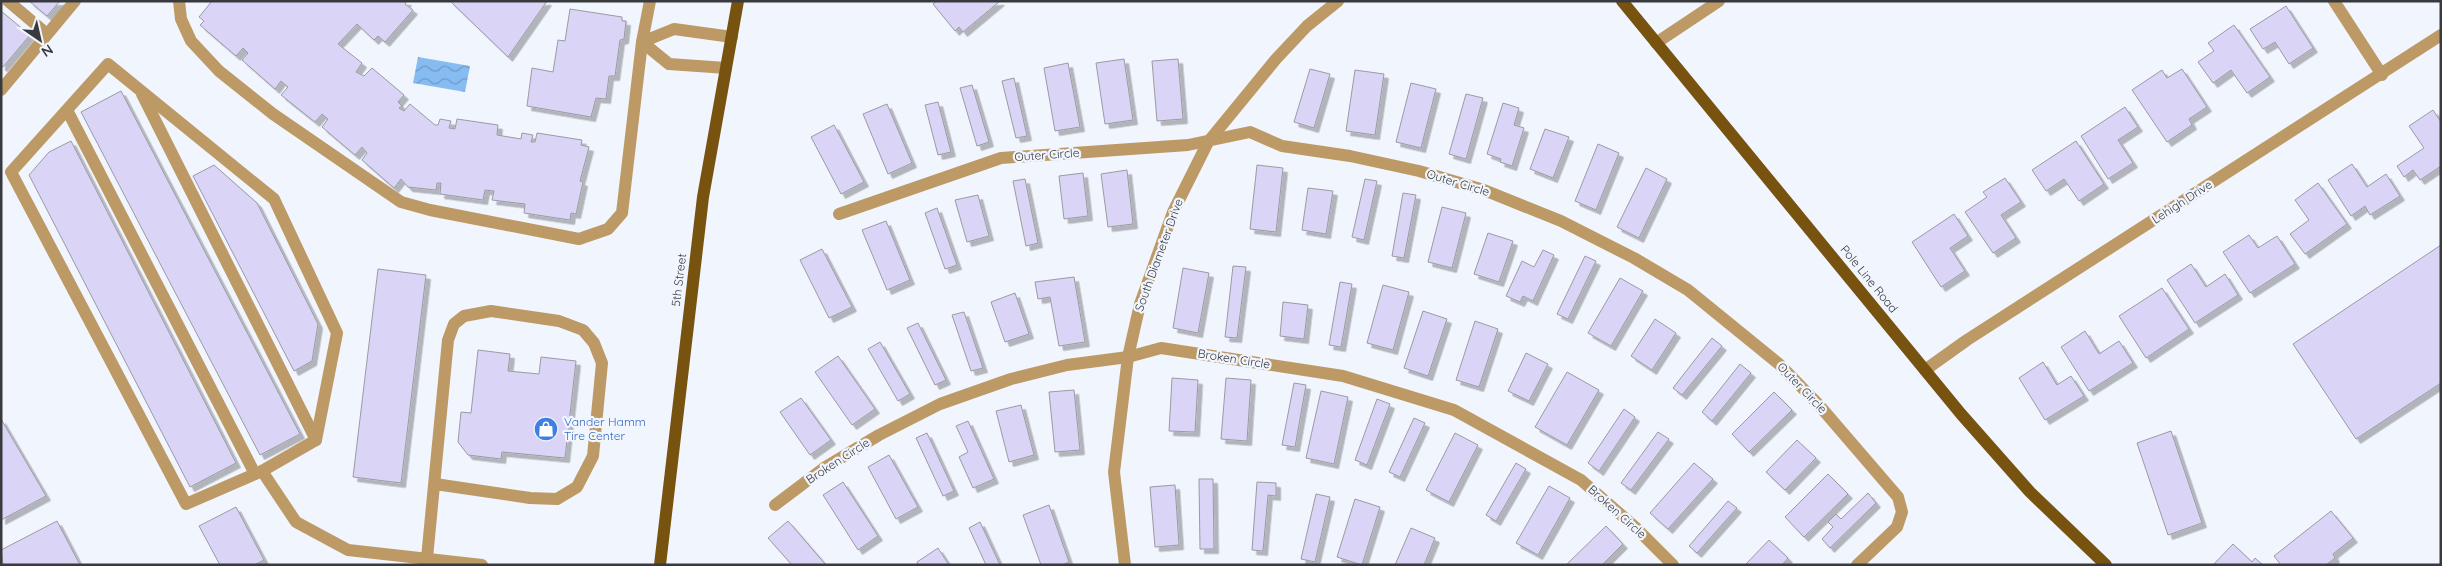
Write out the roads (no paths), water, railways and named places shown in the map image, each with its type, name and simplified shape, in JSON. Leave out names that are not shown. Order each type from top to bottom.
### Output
[{"type":"main road","name":"5th Street","points":[[660,565],[702,198],[738,1]]},
{"type":"main road","name":"Pole Line Road","points":[[1622,1],[1925,370],[2030,492],[2106,565]]},
{"type":"street","points":[[8,1],[47,34]]},
{"type":"street","points":[[1,90],[75,1]]},
{"type":"street","points":[[179,1],[182,19],[191,40],[219,71],[273,114],[401,202],[430,210],[579,239],[608,229],[622,213],[642,42],[650,1]]},
{"type":"street","name":"South Diameter Drive","points":[[1124,565],[1114,472],[1128,356],[1140,304],[1173,212],[1208,142],[1276,59],[1307,26],[1338,1]]},
{"type":"street","points":[[1656,43],[1718,1]]},
{"type":"street","points":[[2334,1],[2382,75]]},
{"type":"street","points":[[642,42],[674,29],[732,37]]},
{"type":"street","name":"Lehigh Drive","points":[[1925,370],[1975,334],[2441,36]]},
{"type":"street","points":[[642,42],[669,64],[726,68]]},
{"type":"street","points":[[108,64],[274,199],[337,333],[316,440],[259,472],[186,504],[11,172],[67,110],[108,64]]},
{"type":"street","points":[[140,90],[316,440]]},
{"type":"street","points":[[67,110],[259,472],[296,522],[348,550],[482,565]]},
{"type":"street","name":"Outer Circle","points":[[839,214],[1001,158],[1208,142],[1250,132],[1282,146],[1350,156],[1419,171],[1484,190],[1562,221],[1634,258],[1688,290],[1779,364],[1818,404],[1898,497],[1902,512],[1897,527],[1856,565]]},
{"type":"street","points":[[427,558],[448,340],[454,324],[464,316],[491,311],[559,321],[583,330],[594,343],[602,363],[593,456],[577,487],[557,499],[530,498],[435,484]]},
{"type":"street","name":"Broken Circle","points":[[775,505],[832,463],[880,434],[940,404],[1029,375],[1067,365],[1128,356],[1161,348],[1343,376],[1454,410],[1581,480],[1635,527],[1673,565]]},
{"type":"water","points":[[418,57],[470,66],[465,92],[413,83]]},
{"type":"place","name":"Vander Hamm Tire Center","points":[[546,429]]}]
